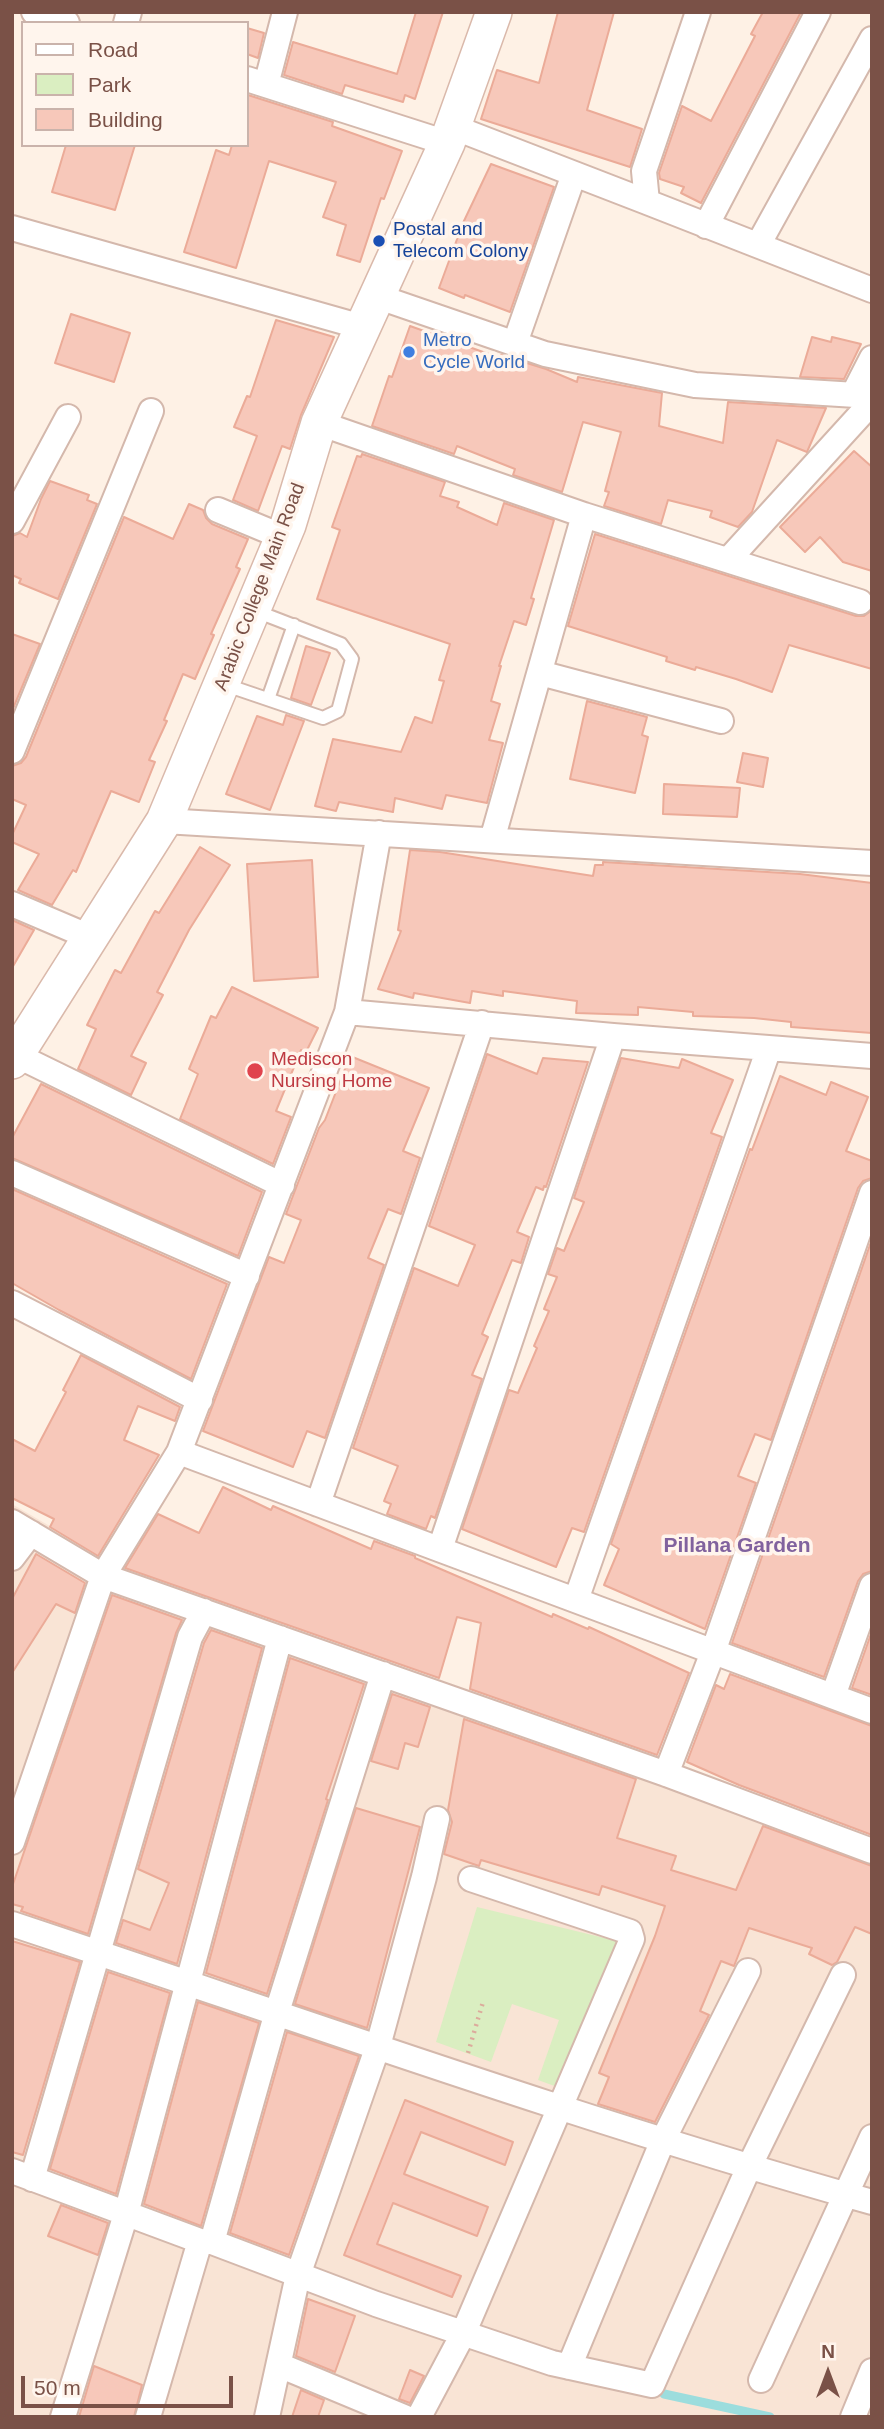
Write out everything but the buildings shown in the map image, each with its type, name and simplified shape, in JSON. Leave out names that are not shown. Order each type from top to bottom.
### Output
[{"type":"main road","name":"Arabic College Main Road","points":[[14,1058],[164,821],[283,537],[319,423],[450,135],[494,12]]},
{"type":"street","points":[[34,12],[61,21]]},
{"type":"street","points":[[285,12],[256,82],[450,135],[574,174],[872,290]]},
{"type":"street","points":[[647,202],[644,171],[698,12]]},
{"type":"street","points":[[706,226],[818,12]]},
{"type":"street","points":[[758,245],[868,53]]},
{"type":"street","points":[[515,343],[574,174]]},
{"type":"street","points":[[12,228],[369,312],[515,343],[545,354],[695,385],[865,398]]},
{"type":"street","points":[[729,559],[865,398],[872,358]]},
{"type":"street","points":[[12,751],[151,411]]},
{"type":"street","points":[[12,521],[68,417]]},
{"type":"street","points":[[319,423],[584,515],[860,602]]},
{"type":"street","points":[[218,510],[283,537]]},
{"type":"street","points":[[492,840],[584,515]]},
{"type":"street","points":[[540,673],[721,721]]},
{"type":"street","points":[[164,821],[872,863]]},
{"type":"street","points":[[12,1842],[103,1576],[179,1452],[347,1012],[379,833]]},
{"type":"street","points":[[12,904],[92,938]]},
{"type":"street","points":[[347,1012],[872,1056]]},
{"type":"street","points":[[318,1504],[482,1023]]},
{"type":"street","points":[[440,1549],[613,1036]]},
{"type":"street","points":[[576,1600],[769,1048]]},
{"type":"street","points":[[14,1058],[282,1185]]},
{"type":"street","points":[[12,1173],[247,1276]]},
{"type":"street","points":[[666,1774],[713,1652],[872,1193]]},
{"type":"street","points":[[12,1303],[200,1400]]},
{"type":"street","points":[[179,1452],[872,1711]]},
{"type":"street","points":[[12,1558],[21,1527],[103,1576],[666,1774],[872,1851]]},
{"type":"street","points":[[833,1696],[872,1586]]},
{"type":"street","points":[[204,1611],[190,1637],[97,1952],[22,2175],[463,2334],[569,2367],[652,2385],[749,2167],[843,1975]]},
{"type":"street","points":[[63,2417],[126,2214],[280,1638]]},
{"type":"street","points":[[148,2417],[206,2242],[383,1674]]},
{"type":"street","points":[[267,2417],[298,2275],[378,2046],[437,1819]]},
{"type":"street","points":[[419,2417],[463,2334],[632,1940],[631,1933],[471,1879]]},
{"type":"street","points":[[12,1924],[562,2108],[749,2167],[872,2202]]},
{"type":"street","points":[[569,2367],[663,2140],[748,1971]]},
{"type":"street","points":[[761,2380],[872,2137]]},
{"type":"street","points":[[279,2365],[404,2417]]},
{"type":"street","points":[[853,2417],[872,2371]]},
{"type":"lane","points":[[222,683],[323,718],[338,711],[352,660],[341,644],[253,610]]},
{"type":"lane","points":[[268,699],[294,625]]},
{"type":"path","points":[[462,2074],[483,2002]]},
{"type":"shaded area","points":[[12,1504],[106,1559],[872,1844],[872,2417],[12,2417]]},
{"type":"green space","points":[[477,1907],[617,1941],[560,2088],[538,2080],[559,2020],[512,2004],[491,2062],[436,2042]]},
{"type":"waterway","points":[[664,2394],[770,2417]]},
{"type":"place","name":"Postal and Telecom Colony","points":[[379,241]]},
{"type":"place","name":"Metro Cycle World","points":[[409,352]]},
{"type":"place","name":"Mediscon Nursing Home","points":[[255,1071]]},
{"type":"district","name":"Pillana Garden","points":[[737,1546]]}]
